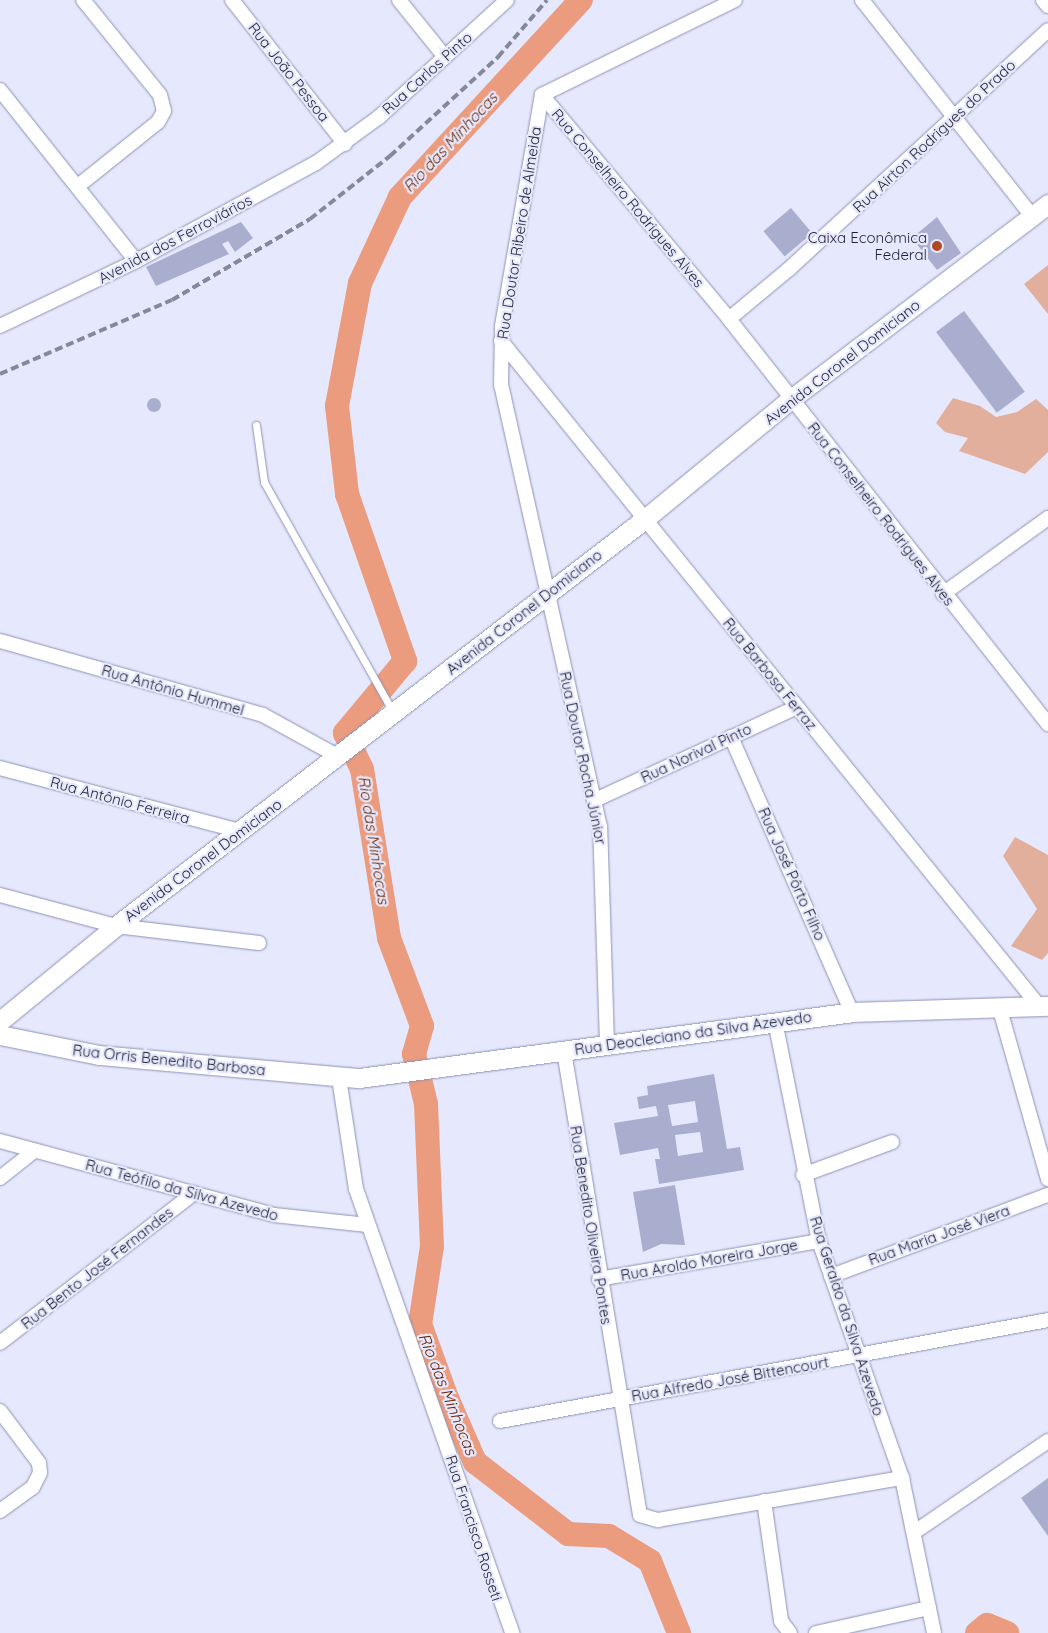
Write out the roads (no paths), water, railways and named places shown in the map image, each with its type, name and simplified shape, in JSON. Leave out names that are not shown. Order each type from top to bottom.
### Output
[{"type":"street","points":[[78,186],[158,122],[164,111],[160,95],[83,0]]},
{"type":"street","name":"Rua João Pessoa","points":[[232,0],[345,144]]},
{"type":"street","points":[[399,0],[446,57]]},
{"type":"street","name":"Rua Carlos Pinto","points":[[345,144],[446,57],[507,0]]},
{"type":"street","points":[[541,102],[735,0]]},
{"type":"street","points":[[862,0],[1032,216]]},
{"type":"street","points":[[1043,0],[1048,6]]},
{"type":"street","name":"Rua Airton Rodrigues do Prado","points":[[729,319],[955,117],[1048,30]]},
{"type":"street","points":[[0,90],[136,261]]},
{"type":"street","name":"Rua Conselheiro Rodrigues Alves","points":[[541,102],[729,319],[943,594],[1048,724]]},
{"type":"street","name":"Rua Doutor Ribeiro de Almeida","points":[[541,102],[500,341],[501,385],[546,593]]},
{"type":"street","name":"Avenida dos Ferroviários","points":[[0,326],[136,261],[345,144]]},
{"type":"street","name":"Avenida Coronel Domiciano","points":[[0,1021],[116,926],[343,754],[546,593],[646,518],[791,399],[1048,204]]},
{"type":"street","name":"Rua Barbosa Ferraz","points":[[500,341],[646,518],[797,707],[1044,1006]]},
{"type":"street","points":[[943,594],[1048,518]]},
{"type":"street","name":"Rua Doutor Rocha Júnior","points":[[546,593],[594,800],[604,854],[607,1044]]},
{"type":"street","name":"Rua Antônio Hummel","points":[[0,641],[263,715],[343,754]]},
{"type":"street","name":"Rua Norival Pinto","points":[[594,800],[797,707]]},
{"type":"street","name":"Rua José Pôrto Filho","points":[[731,737],[852,1012]]},
{"type":"street","name":"Rua Antônio Ferreira","points":[[0,768],[240,832]]},
{"type":"street","points":[[0,895],[116,926],[259,943]]},
{"type":"street","points":[[999,1006],[1048,1179]]},
{"type":"street","name":"Rua Deocleciano da Silva Azevedo","points":[[339,1078],[443,1069],[775,1020],[852,1012],[1044,1006]]},
{"type":"street","name":"Rua Geraldo da Silva Azevedo","points":[[775,1020],[803,1175],[819,1240],[858,1358],[902,1478],[916,1531],[934,1633]]},
{"type":"street","name":"Rua Orris Benedito Barbosa","points":[[0,1035],[99,1055],[339,1078]]},
{"type":"street","name":"Rua Benedito Oliveira Pontes","points":[[564,1052],[618,1398],[638,1510],[653,1521],[764,1501]]},
{"type":"street","name":"Rua Francisco Rosseti","points":[[339,1078],[349,1158],[367,1225],[429,1389],[512,1633]]},
{"type":"street","name":"Rua Teófilo da Silva Azevedo","points":[[0,1141],[299,1220],[367,1225]]},
{"type":"street","points":[[803,1175],[892,1142]]},
{"type":"street","points":[[0,1178],[34,1151]]},
{"type":"street","name":"Rua Bento José Fernandes","points":[[0,1343],[194,1193]]},
{"type":"street","name":"Rua Maria José Viera","points":[[830,1276],[1048,1195]]},
{"type":"street","name":"Rua Aroldo Moreira Jorge","points":[[599,1279],[819,1240]]},
{"type":"street","name":"Rua Alfredo José Bittencourt","points":[[500,1421],[618,1398],[858,1358],[1048,1320]]},
{"type":"street","points":[[0,1411],[38,1464],[37,1482],[0,1511]]},
{"type":"street","points":[[916,1531],[1048,1440]]},
{"type":"street","points":[[790,1633],[781,1621],[764,1501],[902,1478]]},
{"type":"street","points":[[816,1633],[929,1608]]},
{"type":"lane","points":[[256,425],[264,482],[394,714]]},
{"type":"waterway","name":"Rio das Minhocas","points":[[581,0],[400,197],[360,283],[337,406],[347,494],[405,661],[345,733],[362,769],[389,938],[422,1026],[414,1054],[426,1104],[432,1246],[420,1324],[447,1398],[475,1462],[568,1534],[609,1536],[650,1561],[679,1633]]},
{"type":"waterway","name":"Rio das Minhocas","points":[[977,1633],[987,1625],[1007,1633]]},
{"type":"railway","points":[[0,374],[172,300],[310,219],[390,156],[498,57],[547,0]]},
{"type":"place","name":"Caixa Econômica Federal","points":[[937,246]]}]
